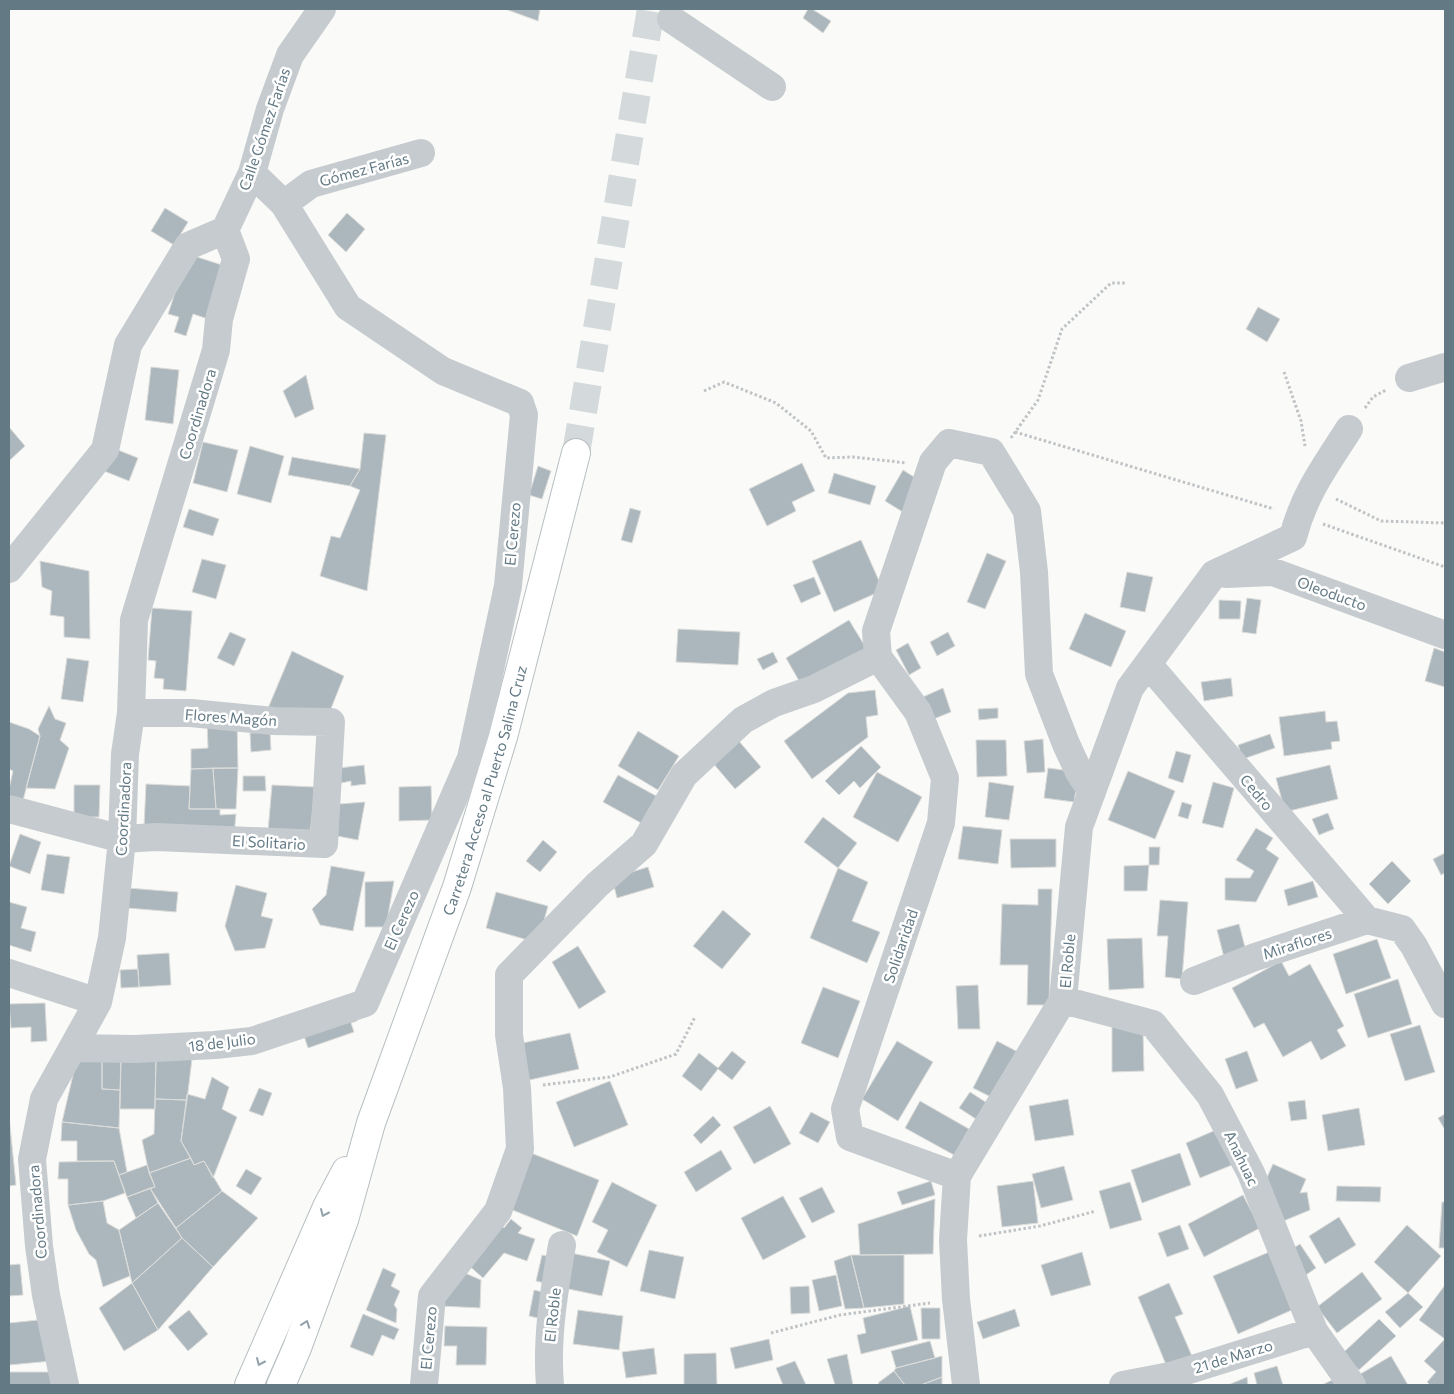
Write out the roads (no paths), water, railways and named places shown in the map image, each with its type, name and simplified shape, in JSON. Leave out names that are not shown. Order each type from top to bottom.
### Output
[{"type":"main road","name":"Carretera Acceso al Puerto Salina Cruz","points":[[281,1385],[297,1348],[344,1220],[371,1123],[457,887],[503,737],[576,452]]},
{"type":"main road","name":"Carretera Acceso al Puerto Salina Cruz","points":[[249,1385],[326,1207],[371,1123]]},
{"type":"street","name":"Calle Gómez Farías","points":[[225,230],[252,173],[270,109],[290,55],[322,9]]},
{"type":"street","points":[[668,12],[772,87]]},
{"type":"street","name":"Gómez Farías","points":[[284,204],[311,184],[422,154]]},
{"type":"street","name":"El Cerezo","points":[[252,173],[284,204],[348,307],[443,371],[520,403],[524,415],[508,586],[471,758],[365,1003]]},
{"type":"street","points":[[9,569],[105,450],[128,345],[188,246],[225,230]]},
{"type":"street","name":"Coordinadora","points":[[66,1385],[46,1295],[38,1246],[32,1159],[44,1099],[98,1002],[112,938],[122,839],[126,754],[131,713],[134,620],[216,350],[219,319],[236,259],[225,230]]},
{"type":"street","points":[[1409,378],[1445,367]]},
{"type":"street","points":[[1214,574],[1294,537],[1299,516],[1312,487],[1350,429]]},
{"type":"street","points":[[878,657],[876,631],[933,462],[948,443],[991,452],[1028,511],[1034,572],[1039,674],[1066,744],[1079,772],[1092,792]]},
{"type":"street","name":"Oleoducto","points":[[1214,574],[1273,572],[1445,636]]},
{"type":"street","name":"El Roble","points":[[966,1385],[956,1299],[953,1240],[957,1176],[1063,1000],[1079,827],[1130,688],[1214,574]]},
{"type":"street","name":"El Cerezo","points":[[424,1385],[432,1296],[498,1211],[520,1149],[517,1088],[509,1034],[510,975],[597,885],[644,844],[684,775],[743,720],[774,703],[814,689],[878,657]]},
{"type":"street","name":"Solidaridad","points":[[878,657],[918,712],[945,778],[941,823],[845,1109],[850,1137],[957,1176]]},
{"type":"street","name":"Cedro","points":[[1148,664],[1367,920]]},
{"type":"street","name":"Flores Magón","points":[[131,713],[190,714],[273,721],[331,722]]},
{"type":"street","name":"El Solitario","points":[[122,839],[156,837],[324,844],[331,722]]},
{"type":"street","points":[[9,809],[122,839]]},
{"type":"street","points":[[1367,920],[1402,929],[1414,946],[1445,1004]]},
{"type":"street","name":"Miraflores","points":[[1194,981],[1255,957],[1367,920]]},
{"type":"street","points":[[9,973],[98,1002]]},
{"type":"street","name":"Anahuac","points":[[1063,1000],[1153,1024],[1210,1095],[1251,1173],[1314,1331],[1352,1385]]},
{"type":"street","name":"18 de Julio","points":[[74,1048],[135,1049],[252,1041],[365,1003]]},
{"type":"street","name":"El Roble","points":[[550,1385],[548,1357],[555,1284],[562,1245]]},
{"type":"street","name":"21 de Marzo","points":[[1123,1385],[1170,1376],[1314,1331]]},
{"type":"tunnel","points":[[576,453],[651,9]]}]
